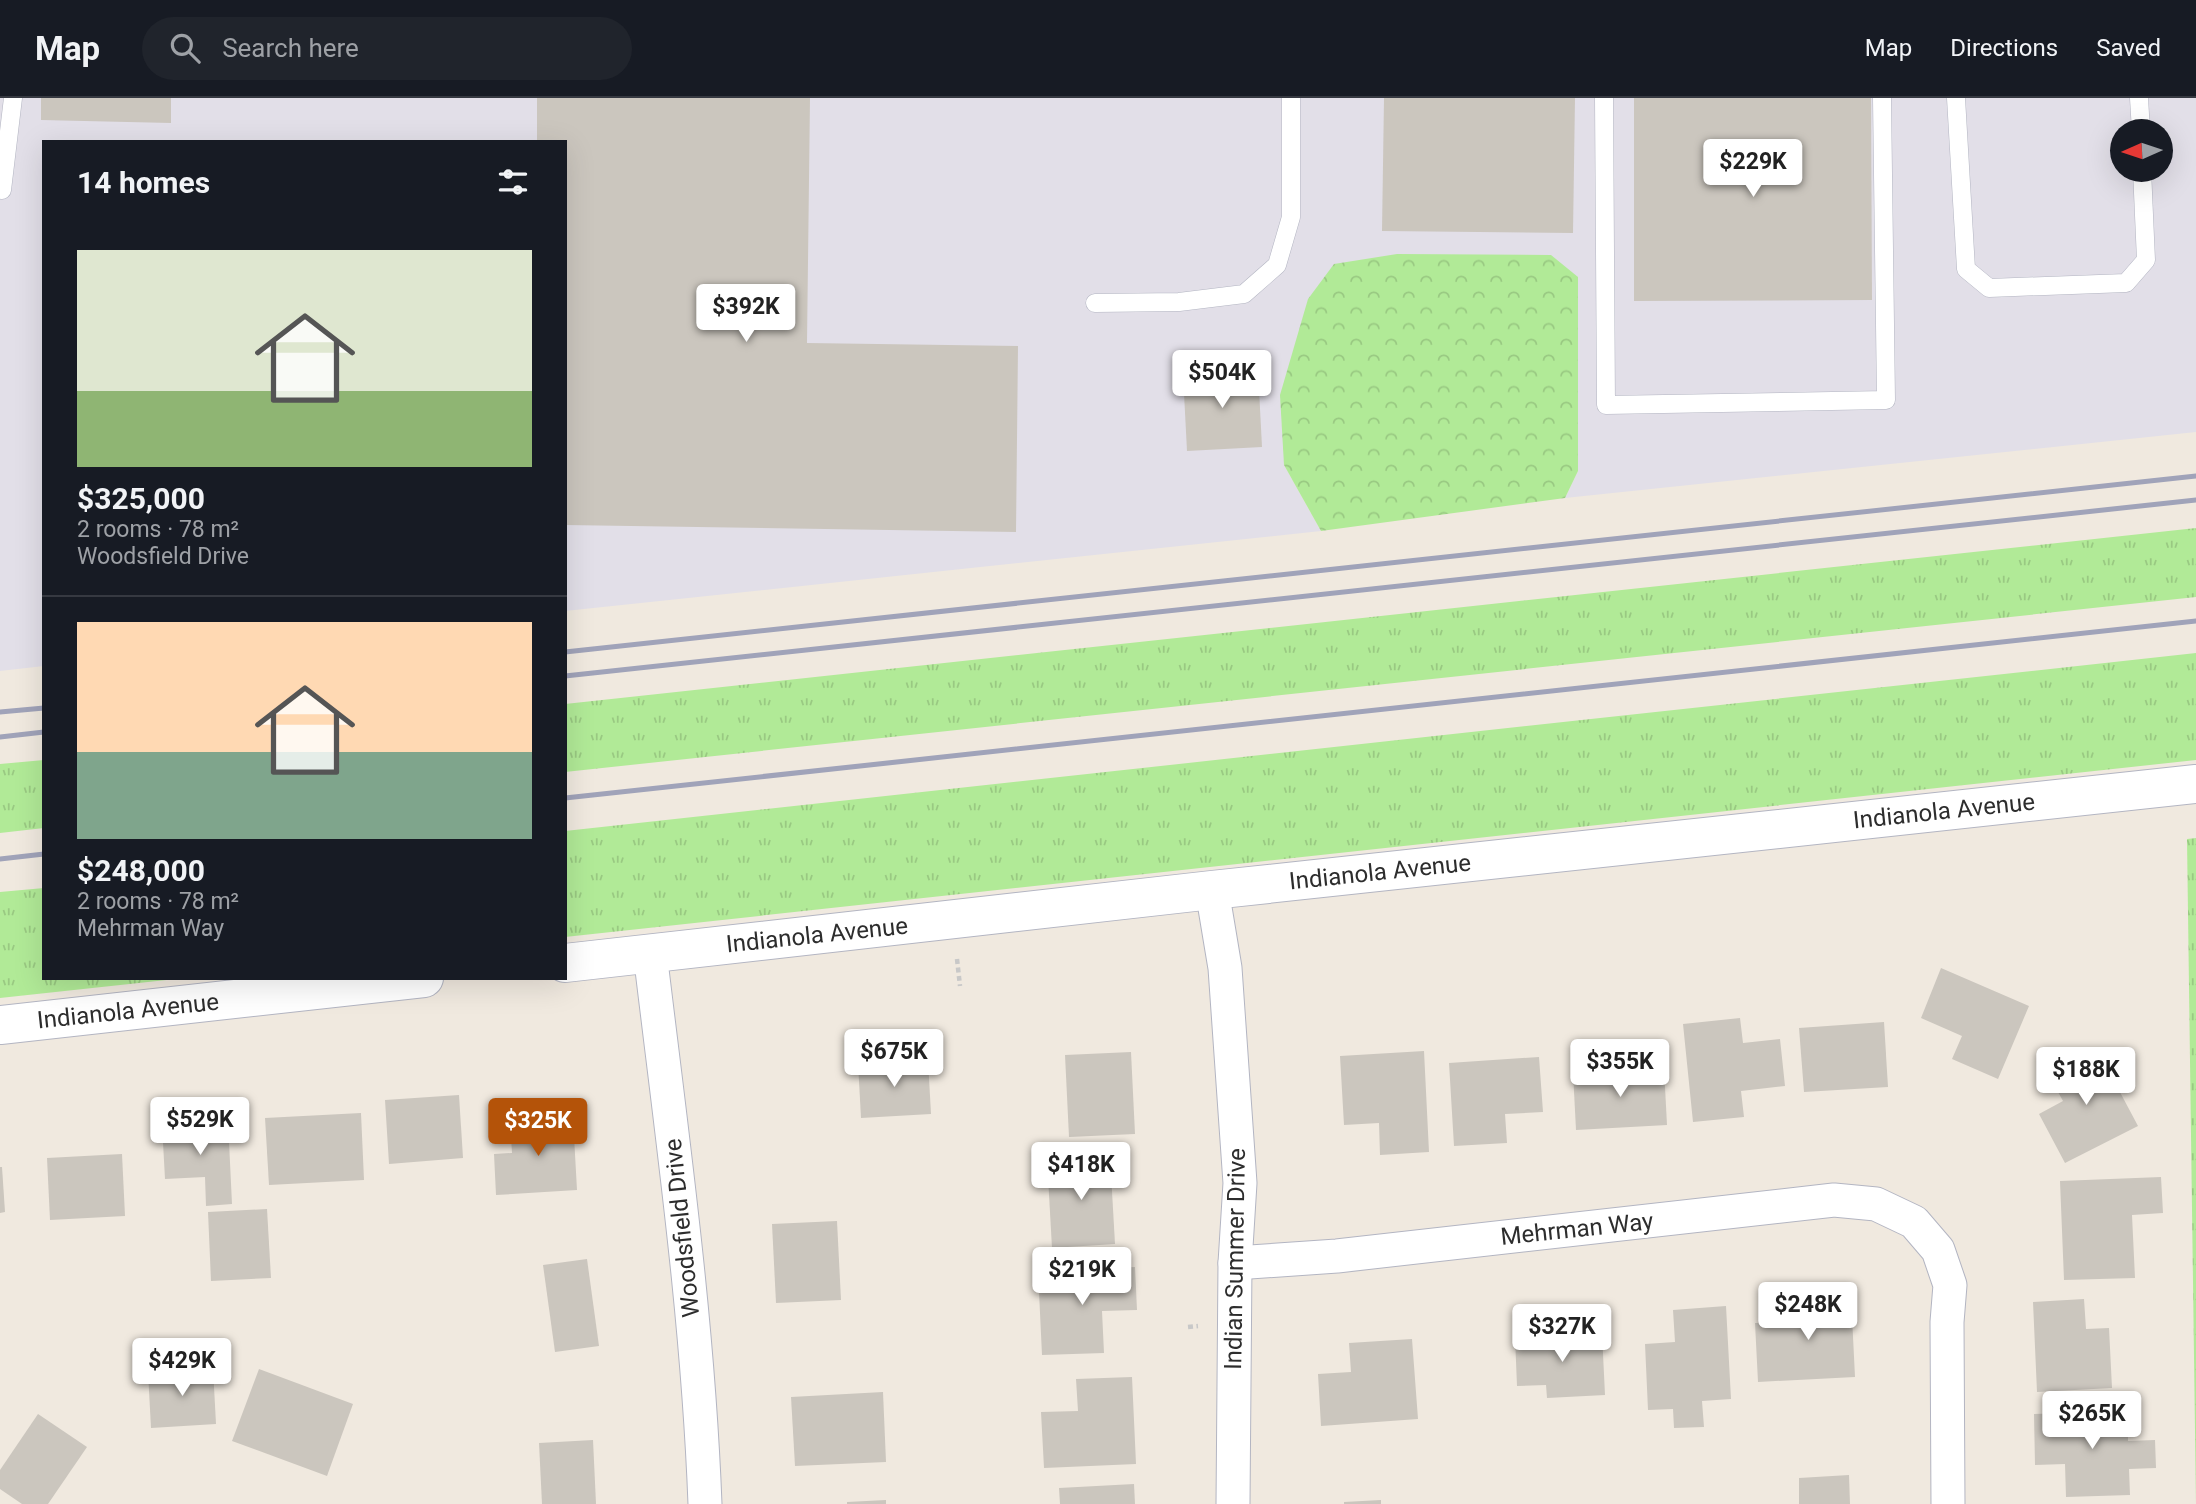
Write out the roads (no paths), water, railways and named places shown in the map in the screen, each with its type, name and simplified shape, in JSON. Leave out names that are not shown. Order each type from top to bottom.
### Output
[{"type":"main road","name":"Indianola Avenue","points":[[567,963],[2196,784]]},
{"type":"main road","name":"Indianola Avenue","points":[[0,1025],[406,980]]},
{"type":"street","name":"Indian Summer Drive","points":[[1212,890],[1225,968],[1240,1183],[1235,1263],[1233,1504]]},
{"type":"street","name":"Woodsfield Drive","points":[[650,953],[681,1198],[701,1414],[705,1504]]},
{"type":"street","name":"Mehrman Way","points":[[1235,1263],[1337,1256],[1834,1200],[1876,1203],[1914,1222],[1938,1250],[1950,1285],[1947,1322],[1948,1504]]},
{"type":"lane","points":[[2,190],[13,98]]},
{"type":"lane","points":[[1095,303],[1179,302],[1244,294],[1277,265],[1292,217],[1291,98]]},
{"type":"lane","points":[[1604,98],[1606,405],[1886,400],[1882,98]]},
{"type":"lane","points":[[1956,98],[1966,270],[1989,288],[2126,283],[2146,260],[2143,182]]},
{"type":"lane","points":[[2139,98],[2140,119]]},
{"type":"railway","points":[[567,652],[2196,476]]},
{"type":"railway","points":[[567,676],[2196,500]]},
{"type":"railway","points":[[567,798],[2196,621]]},
{"type":"railway","points":[[0,712],[42,708]]},
{"type":"railway","points":[[0,737],[42,732]]},
{"type":"railway","points":[[0,859],[42,854]]}]
